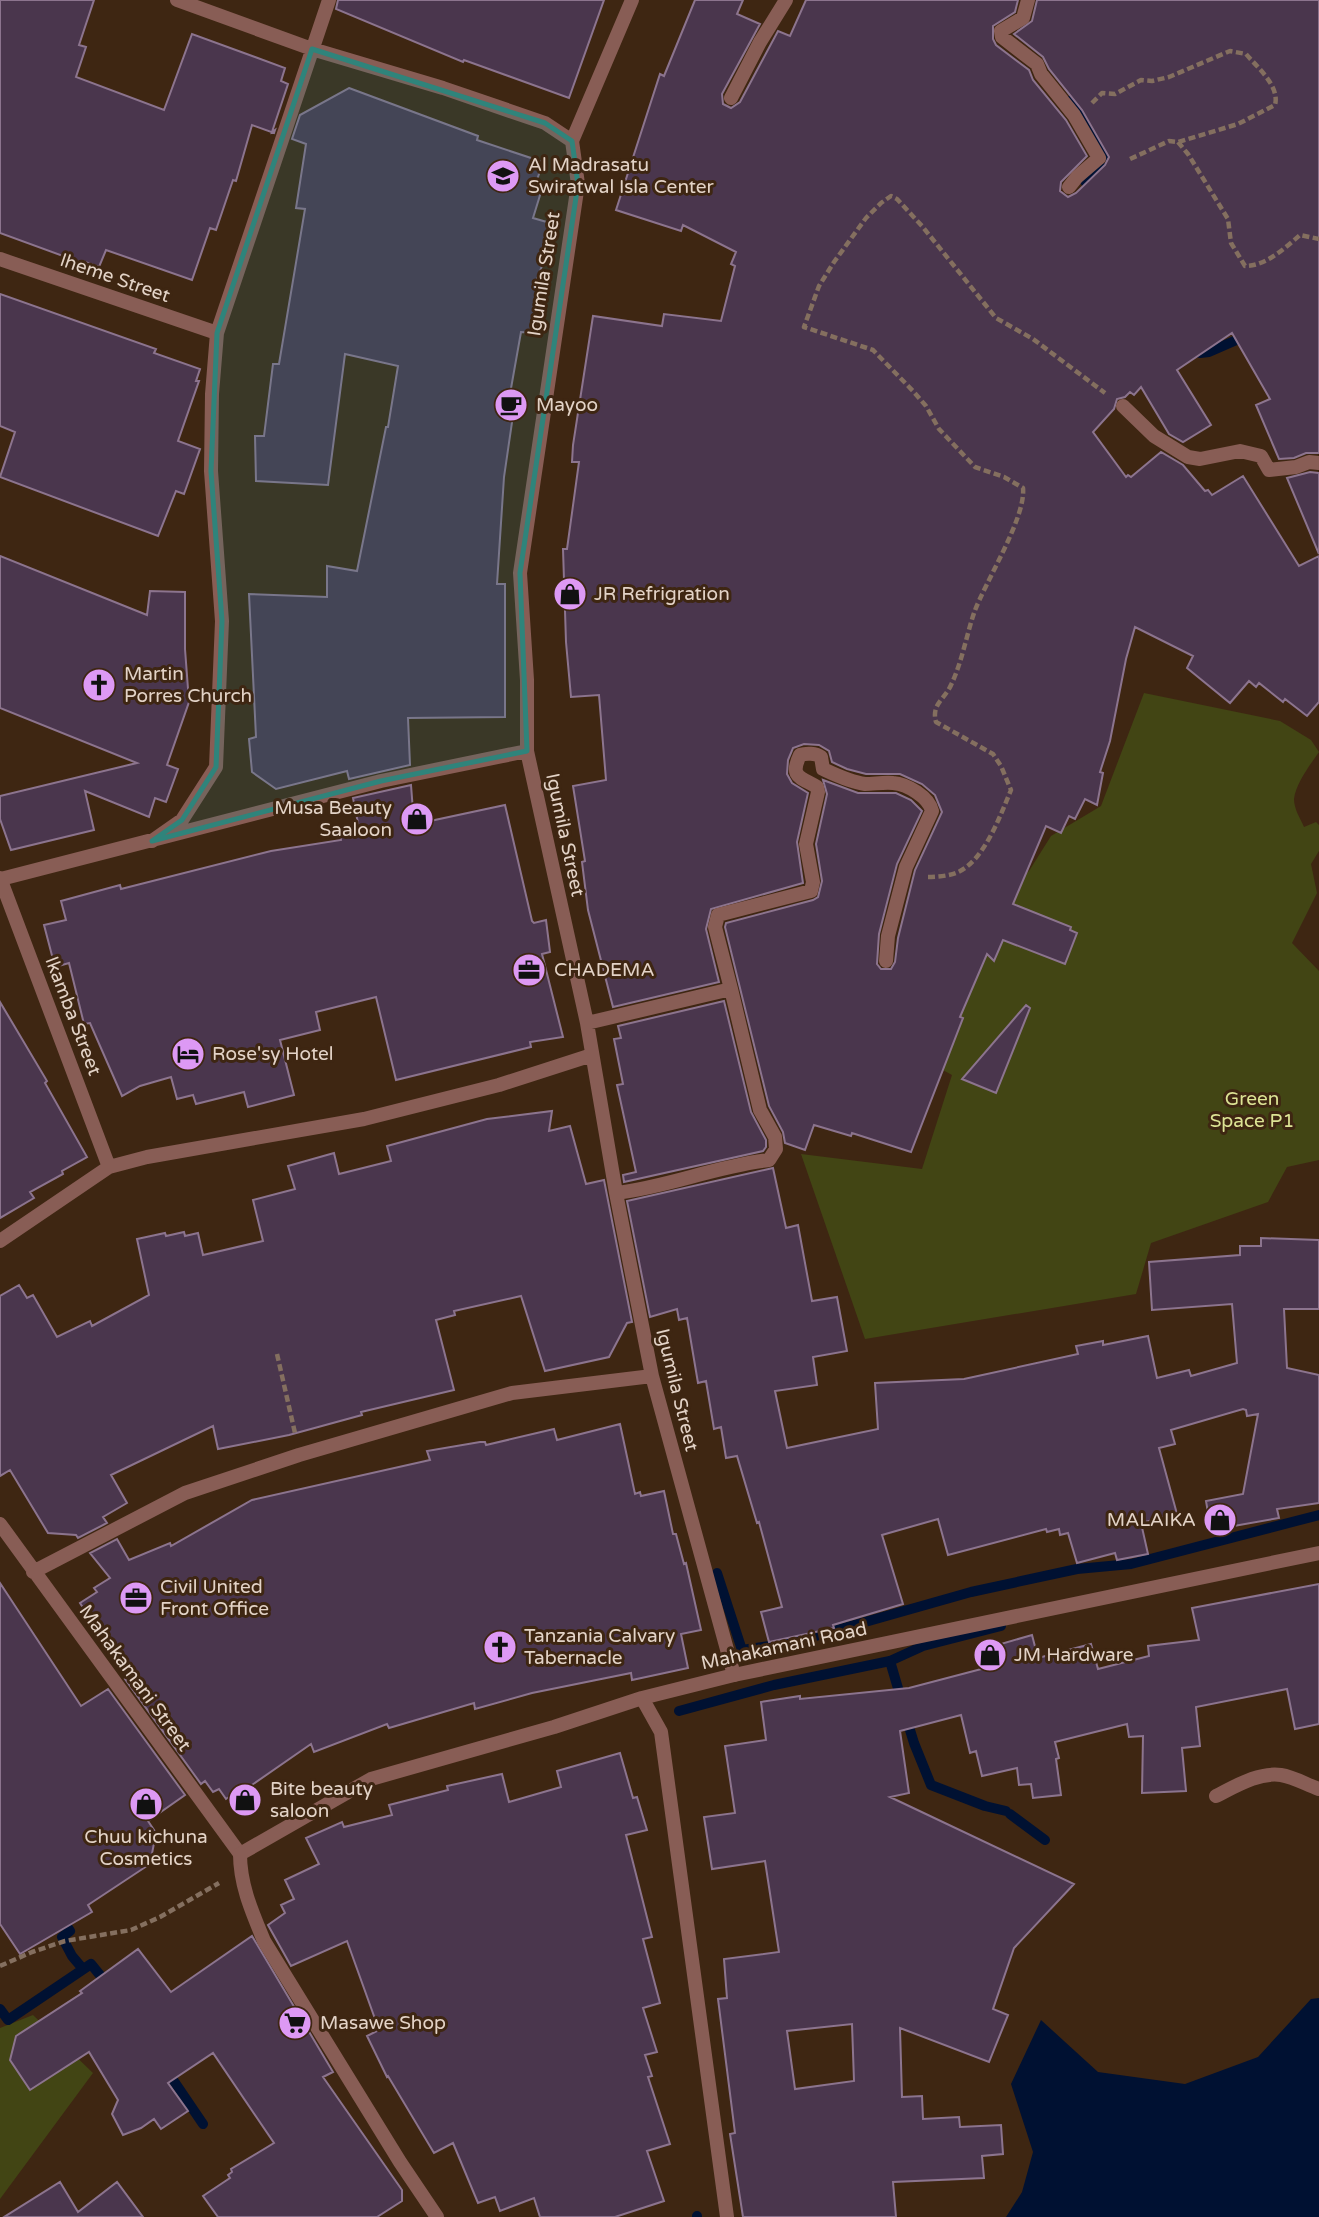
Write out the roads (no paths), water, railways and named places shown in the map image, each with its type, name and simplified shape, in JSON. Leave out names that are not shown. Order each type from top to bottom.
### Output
[{"type":"street","points":[[177,0],[312,49],[545,123],[572,141],[632,0]]},
{"type":"street","points":[[152,841],[182,820],[216,768],[222,621],[211,471],[212,394],[217,333],[329,0]]},
{"type":"street","points":[[731,98],[760,42],[786,0]]},
{"type":"street","points":[[1028,0],[1023,18],[1001,32],[1002,37],[1037,64],[1041,74],[1074,115],[1099,158],[1069,187]]},
{"type":"street","name":"Igumila Street","points":[[572,141],[578,184],[520,573],[527,680],[527,751],[587,1023],[616,1194],[652,1376],[734,1675]]},
{"type":"street","name":"Iheme Street","points":[[0,259],[217,333]]},
{"type":"street","points":[[1123,406],[1154,436],[1188,457],[1200,459],[1240,451],[1261,456],[1269,470],[1296,467],[1309,462],[1319,463]]},
{"type":"street","points":[[0,879],[381,781],[527,751]]},
{"type":"street","points":[[616,1194],[643,1190],[731,1165],[769,1160],[776,1149],[775,1137],[760,1110],[715,927],[718,915],[807,893],[813,887],[806,844],[818,792],[817,787],[801,780],[797,775],[796,763],[800,755],[818,755],[821,757],[823,769],[848,780],[865,784],[896,782],[929,802],[932,811],[906,867],[892,916],[886,961]]},
{"type":"street","name":"Ikamba Street","points":[[0,879],[109,1167]]},
{"type":"street","points":[[587,1023],[732,989]]},
{"type":"street","points":[[0,1241],[109,1167],[147,1157],[365,1119],[499,1085],[592,1055]]},
{"type":"street","points":[[33,1572],[185,1493],[299,1455],[512,1393],[652,1376]]},
{"type":"street","name":"Mahakamani Street","points":[[0,1524],[240,1854]]},
{"type":"street","name":"Mahakamani Road","points":[[240,1854],[371,1779],[554,1727],[642,1698],[734,1675],[1319,1553]]},
{"type":"street","points":[[642,1698],[661,1732],[727,2217]]},
{"type":"street","points":[[1216,1796],[1253,1778],[1281,1775],[1319,1789]]},
{"type":"street","points":[[240,1854],[240,1872],[248,1905],[264,1941],[400,2162],[437,2217]]},
{"type":"water","points":[[1319,1998],[1319,2217],[1006,2217],[1022,2192],[1033,2152],[1011,2084],[1041,2020],[1098,2072],[1185,2084],[1258,2057],[1311,1999]]},
{"type":"waterway","points":[[1070,101],[1098,137],[1113,164],[1084,180],[1095,194]]},
{"type":"waterway","points":[[1194,344],[1200,353],[1209,352],[1248,335]]},
{"type":"waterway","points":[[717,1573],[742,1650],[791,1643],[971,1592],[1077,1569],[1131,1564],[1319,1515]]},
{"type":"waterway","points":[[679,1711],[774,1685],[890,1661],[923,1646],[1001,1626]]},
{"type":"waterway","points":[[890,1661],[902,1702]]},
{"type":"waterway","points":[[906,1717],[931,1785],[985,1806],[1006,1811]]},
{"type":"waterway","points":[[1010,1814],[1045,1840]]},
{"type":"waterway","points":[[61,1917],[70,1931],[62,1937],[72,1956],[83,1969],[88,1966]]},
{"type":"waterway","points":[[0,2009],[8,2020],[91,1964],[108,1985]]},
{"type":"waterway","points":[[165,2068],[203,2124]]},
{"type":"place","name":"Al Madrasatu Swiratwal Isla Center","points":[[503,176]]},
{"type":"place","name":"Mayoo","points":[[511,405]]},
{"type":"place","name":"JR Refrigration","points":[[570,594]]},
{"type":"place","name":"Martin Porres Church","points":[[99,685]]},
{"type":"place","name":"Musa Beauty Saaloon","points":[[417,819]]},
{"type":"place","name":"CHADEMA","points":[[529,970]]},
{"type":"place","name":"Rose'sy Hotel","points":[[188,1054]]},
{"type":"place","name":"MALAIKA","points":[[1220,1520]]},
{"type":"place","name":"Civil United Front Office","points":[[136,1598]]},
{"type":"place","name":"Tanzania Calvary Tabernacle","points":[[500,1647]]},
{"type":"place","name":"JM Hardware","points":[[990,1655]]},
{"type":"place","name":"Bite beauty saloon","points":[[245,1800]]},
{"type":"place","name":"Chuu kichuna Cosmetics","points":[[146,1804]]},
{"type":"place","name":"Masawe Shop","points":[[295,2023]]},
{"type":"park label","name":"Green Space P1","points":[[1252,1110]]}]
